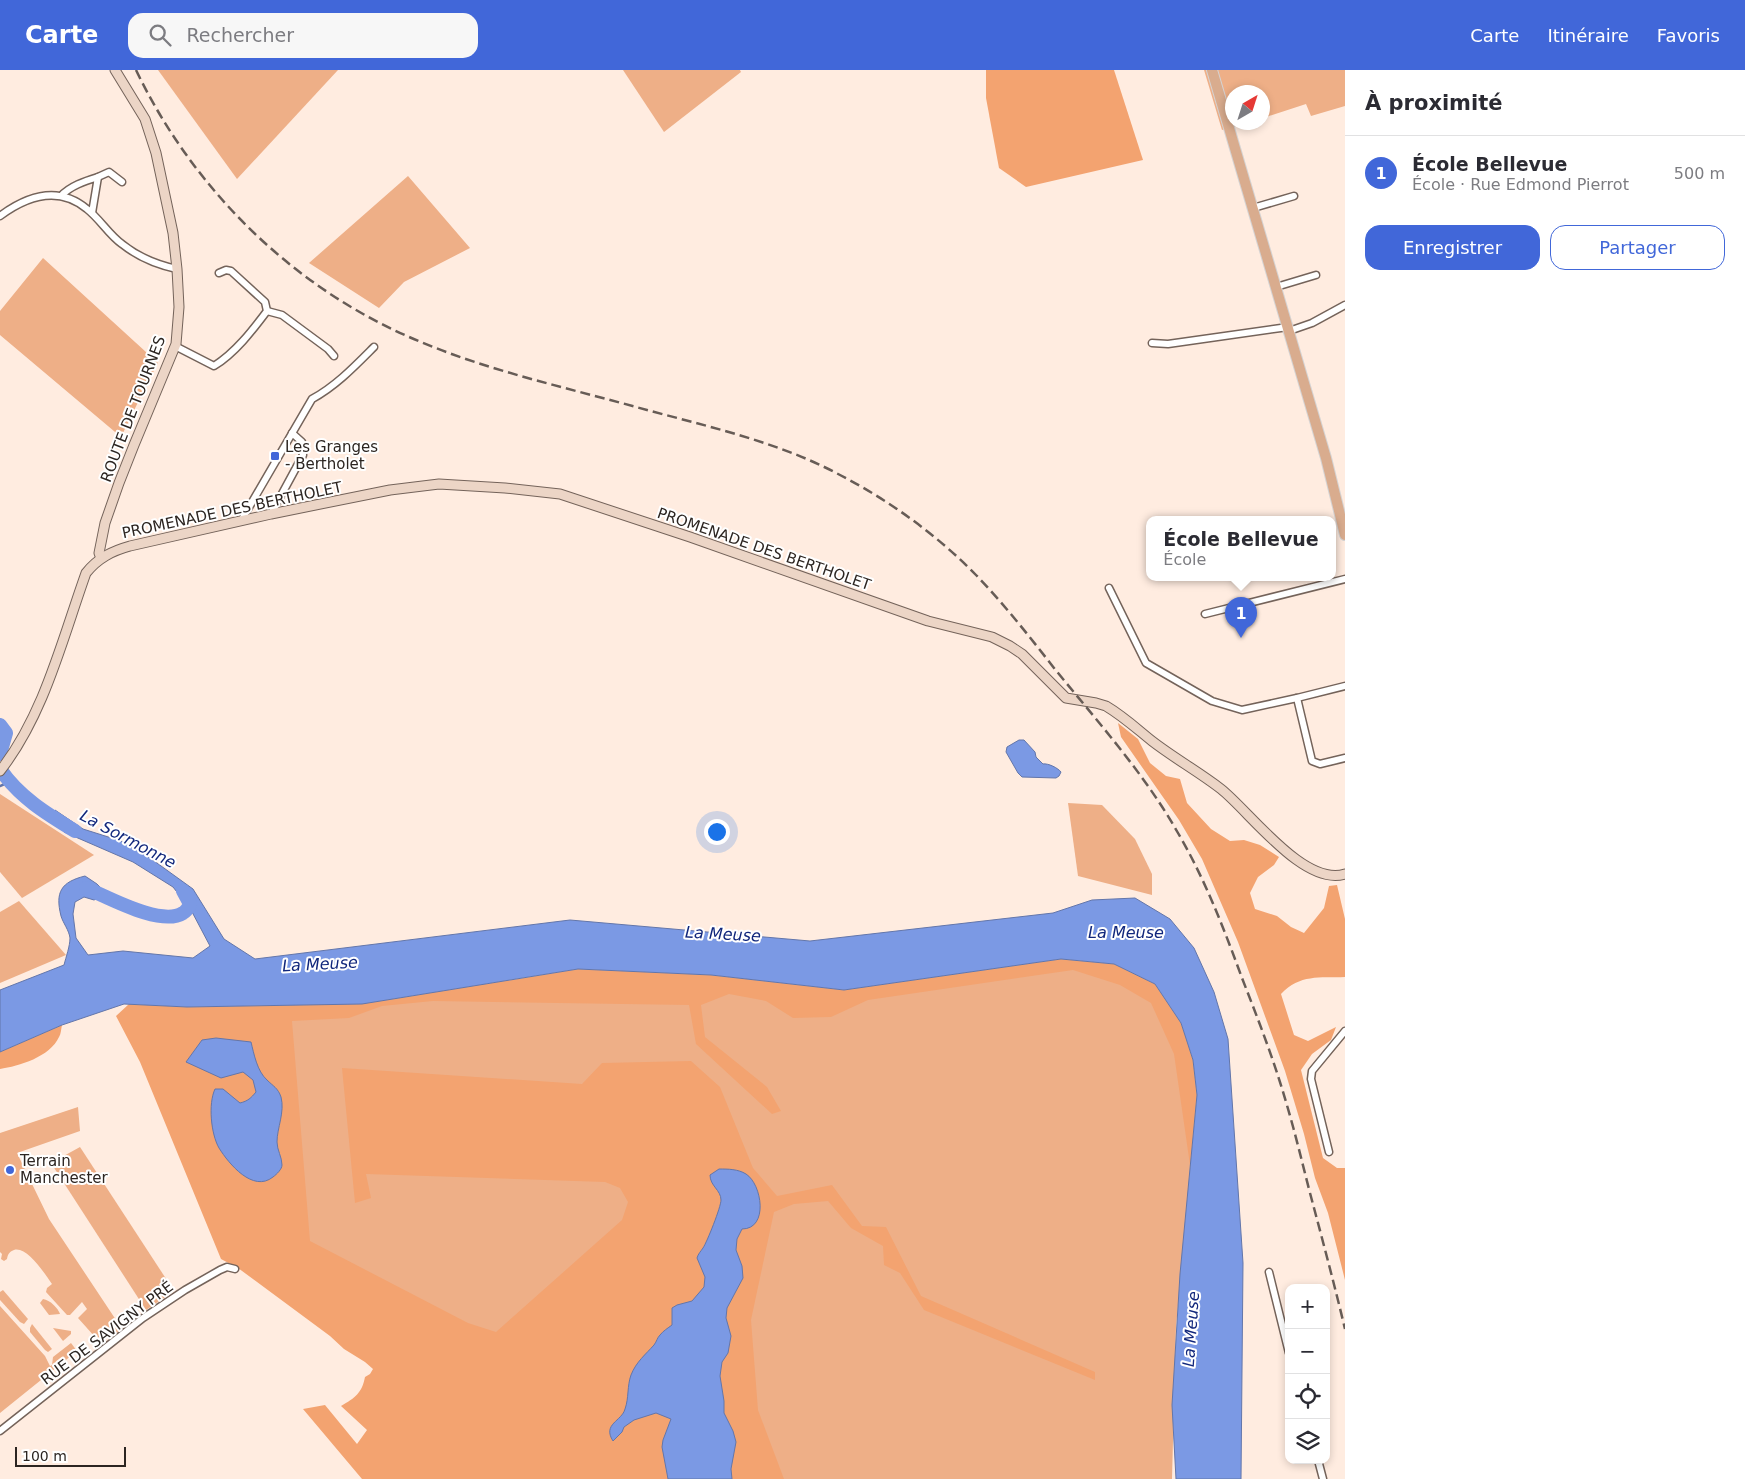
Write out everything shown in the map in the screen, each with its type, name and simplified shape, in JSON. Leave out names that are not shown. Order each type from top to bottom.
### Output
[{"type":"main road","points":[[1212,70],[1326,458],[1345,535]]},
{"type":"street","name":"ROUTE DE TOURNES","points":[[100,558],[99,553],[108,515],[134,444],[175,346],[179,307],[173,233],[156,153],[145,119],[116,70]]},
{"type":"street","points":[[61,196],[65,191],[86,180],[109,172],[122,182]]},
{"type":"street","points":[[92,213],[98,177]]},
{"type":"street","points":[[0,216],[17,204],[25,201],[41,196],[61,196],[75,201],[92,213],[120,243],[136,254],[177,269]]},
{"type":"street","points":[[1253,208],[1294,196]]},
{"type":"street","points":[[219,273],[226,270],[231,271],[265,302],[268,311]]},
{"type":"street","points":[[1276,287],[1316,275]]},
{"type":"street","points":[[1152,342],[1168,344],[1289,329],[1312,323],[1345,305]]},
{"type":"street","points":[[175,346],[214,366],[249,334],[268,311]]},
{"type":"street","points":[[268,311],[282,316],[328,349],[334,356]]},
{"type":"street","points":[[241,520],[312,399],[324,393],[374,347]]},
{"type":"street","points":[[271,514],[303,455],[302,442],[292,433]]},
{"type":"street","name":"PROMENADE DES BERTHOLET","points":[[100,558],[130,546],[241,520],[390,490],[439,484],[560,494],[928,620],[992,637],[1005,643],[1022,654],[1066,698],[1101,704],[1121,716],[1152,741],[1221,790],[1279,846],[1299,862],[1322,874],[1340,876],[1345,874]]},
{"type":"street","points":[[0,771],[12,756],[33,718],[86,573],[100,558]]},
{"type":"street","points":[[1205,614],[1345,579]]},
{"type":"street","points":[[1109,588],[1146,663],[1212,702],[1242,710],[1345,686]]},
{"type":"street","points":[[1297,698],[1312,761],[1320,764],[1345,758]]},
{"type":"street","points":[[1329,1152],[1311,1079],[1312,1071],[1345,1031]]},
{"type":"street","name":"RUE DE SAVIGNY PRÉ","points":[[0,1431],[143,1318],[185,1290],[220,1270],[227,1267],[235,1269]]},
{"type":"street","points":[[1269,1272],[1285,1337]]},
{"type":"street","points":[[1319,1464],[1323,1479]]},
{"type":"shaded area","points":[[158,70],[338,70],[237,179]]},
{"type":"shaded area","points":[[623,70],[740,70],[741,72],[664,132]]},
{"type":"shaded area","points":[[986,70],[1114,70],[1143,160],[1026,187],[999,168],[986,98]]},
{"type":"shaded area","points":[[1204,70],[1345,70],[1345,106],[1311,116],[1306,104],[1270,116],[1270,85],[1225,85],[1225,129],[1222,130]]},
{"type":"shaded area","points":[[408,176],[470,248],[404,282],[379,308],[309,263]]},
{"type":"shaded area","points":[[43,258],[158,363],[147,384],[140,389],[143,392],[121,437],[0,335],[0,311]]},
{"type":"shaded area","points":[[1118,723],[1138,739],[1150,763],[1166,776],[1180,779],[1187,803],[1211,829],[1230,841],[1244,840],[1260,845],[1279,857],[1274,865],[1258,877],[1250,893],[1255,909],[1277,916],[1291,927],[1304,933],[1324,908],[1329,886],[1337,885],[1345,919],[1345,977],[1310,978],[1295,983],[1281,994],[1294,1035],[1308,1041],[1336,1027],[1331,1040],[1312,1054],[1301,1070],[1323,1158],[1337,1168],[1345,1168],[1345,1280],[1328,1213],[1315,1178],[1285,1071],[1238,942],[1202,859],[1179,820],[1121,737]]},
{"type":"shaded area","points":[[0,794],[94,855],[22,898],[0,872]]},
{"type":"shaded area","points":[[1068,803],[1102,805],[1135,839],[1152,874],[1152,895],[1078,876]]},
{"type":"shaded area","points":[[19,901],[66,955],[0,983],[0,912]]},
{"type":"shaded area","points":[[1061,959],[1114,964],[1155,984],[1181,1023],[1193,1060],[1197,1095],[1190,1165],[1174,1054],[1151,1003],[1120,985],[1073,970],[868,1000],[831,1017],[793,1018],[766,1001],[729,994],[701,1005],[705,1037],[767,1087],[781,1111],[772,1114],[696,1044],[689,1005],[433,1001],[382,1006],[349,1018],[292,1021],[310,1241],[468,1323],[496,1332],[622,1220],[628,1202],[620,1188],[605,1182],[366,1174],[371,1198],[355,1203],[342,1068],[582,1084],[602,1063],[691,1061],[720,1087],[753,1168],[777,1196],[832,1185],[862,1226],[886,1227],[921,1296],[1095,1372],[1095,1380],[924,1310],[900,1273],[884,1265],[883,1246],[851,1228],[828,1201],[794,1204],[774,1212],[751,1320],[758,1410],[784,1479],[362,1479],[303,1409],[325,1405],[357,1444],[367,1430],[341,1406],[357,1395],[365,1377],[373,1369],[238,1268],[221,1259],[140,1062],[116,1016],[129,1004],[187,1007],[363,1004],[578,969],[711,975],[844,990]]},
{"type":"shaded area","points":[[1081,961],[1155,984],[1197,1095],[1176,1327],[1172,1479],[464,1479],[423,1391],[216,1246],[276,1006],[395,999],[484,984],[844,990]]},
{"type":"shaded area","points":[[62,1025],[60,1036],[49,1050],[25,1063],[0,1069],[0,1052]]},
{"type":"shaded area","points":[[78,1107],[80,1131],[17,1153],[49,1219],[122,1329],[109,1338],[95,1337],[78,1318],[87,1309],[82,1302],[70,1315],[67,1315],[46,1292],[47,1288],[52,1284],[30,1256],[19,1250],[14,1250],[8,1254],[7,1259],[4,1261],[1,1259],[2,1254],[0,1252],[0,1133]]},
{"type":"shaded area","points":[[80,1147],[174,1291],[146,1310],[51,1163]]},
{"type":"shaded area","points":[[3,1290],[28,1319],[24,1324],[0,1300],[0,1292]]},
{"type":"shaded area","points":[[43,1299],[53,1305],[60,1314],[49,1315],[40,1303]]},
{"type":"shaded area","points":[[0,1306],[45,1356],[50,1366],[52,1365],[53,1357],[71,1343],[77,1351],[0,1413]]},
{"type":"shaded area","points":[[32,1324],[52,1349],[48,1352],[30,1332]]},
{"type":"shaded area","points":[[53,1328],[71,1331],[71,1334],[63,1341]]},
{"type":"water","points":[[1019,740],[1024,740],[1043,764],[1060,770],[1059,776],[1056,778],[1022,777],[1006,752],[1007,747]]},
{"type":"water","name":"La Meuse","points":[[55,810],[83,829],[121,841],[150,858],[193,889],[224,939],[255,959],[570,920],[810,941],[1053,913],[1092,900],[1135,898],[1170,919],[1194,948],[1214,992],[1228,1039],[1243,1263],[1241,1479],[1176,1479],[1172,1405],[1180,1274],[1197,1095],[1193,1060],[1181,1023],[1155,984],[1114,964],[1061,959],[844,990],[711,975],[578,969],[362,1004],[187,1007],[124,1004],[62,1025],[0,1052],[0,990],[64,965],[70,938],[61,916],[59,900],[62,889],[70,881],[85,876],[107,894],[94,900],[84,897],[75,902],[73,914],[76,938],[88,955],[123,951],[193,958],[210,946],[191,910],[173,887],[133,862],[64,832]]},
{"type":"water","points":[[216,1038],[251,1042],[256,1062],[261,1072],[280,1094],[282,1108],[277,1142],[282,1167],[273,1177],[265,1181],[250,1179],[229,1162],[216,1142],[212,1127],[211,1111],[215,1089],[223,1089],[240,1103],[249,1099],[256,1092],[253,1080],[243,1072],[221,1078],[186,1062],[202,1040]]},
{"type":"water","points":[[719,1169],[743,1172],[752,1179],[759,1196],[760,1205],[756,1222],[751,1227],[742,1229],[737,1239],[736,1250],[742,1266],[743,1278],[727,1308],[726,1318],[731,1336],[728,1353],[722,1362],[720,1376],[724,1413],[736,1442],[731,1469],[732,1479],[668,1479],[662,1447],[671,1419],[656,1413],[634,1420],[624,1427],[622,1432],[613,1441],[610,1431],[625,1409],[631,1375],[636,1366],[654,1345],[658,1337],[672,1325],[672,1308],[692,1301],[704,1287],[705,1277],[697,1258],[708,1239],[721,1200],[710,1179],[710,1175]]},
{"type":"waterway","name":"La Sormonne","points":[[0,725],[6,733],[0,754]]},
{"type":"waterway","name":"La Sormonne","points":[[0,769],[25,796],[75,831]]},
{"type":"waterway","points":[[0,786],[9,782]]},
{"type":"waterway","name":"La Sormonne","points":[[86,888],[134,909],[162,916],[173,916],[186,910],[190,904],[183,891]]},
{"type":"railway","points":[[136,70],[160,114],[187,156],[219,196],[253,232],[291,265],[332,295],[375,321],[421,342],[474,362],[740,435],[816,463],[859,485],[895,508],[945,546],[976,575],[1016,620],[1135,768],[1165,811],[1197,868],[1260,1024],[1286,1102],[1345,1329]]},
{"type":"place","name":"Les Granges - Bertholet","points":[[275,456]]},
{"type":"place","name":"École Bellevue","points":[[1241,638]]},
{"type":"place","name":"Terrain Manchester","points":[[10,1170]]}]
